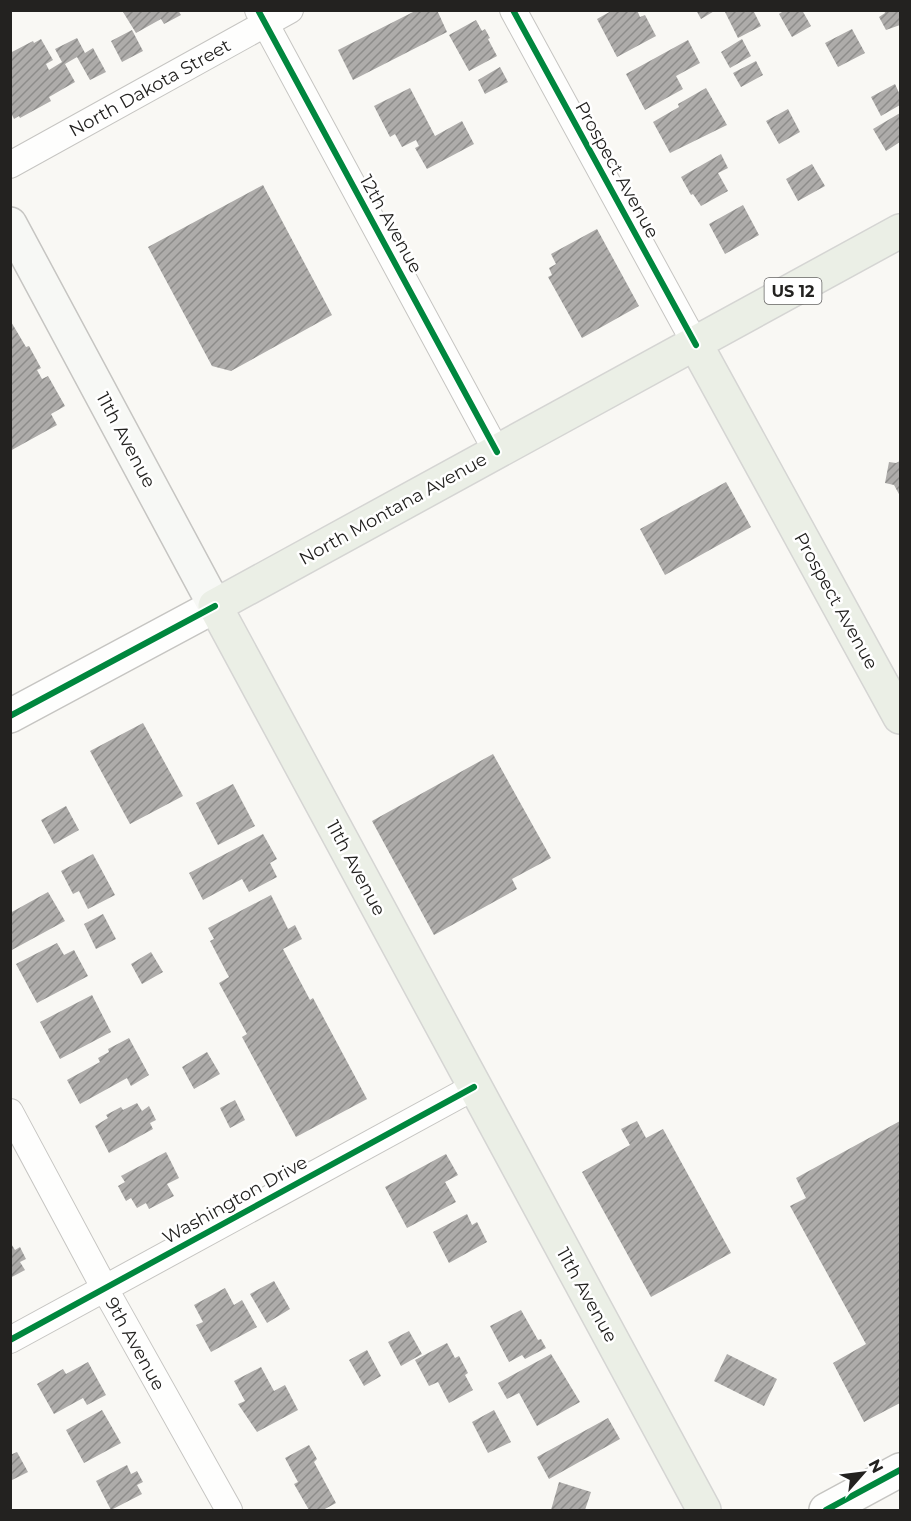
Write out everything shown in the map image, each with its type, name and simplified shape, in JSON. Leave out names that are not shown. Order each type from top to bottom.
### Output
[{"type":"highway","name":"North Montana Avenue","points":[[215,606],[696,345],[900,231]]},
{"type":"highway","name":"Prospect Avenue","points":[[696,345],[900,717]]},
{"type":"highway","name":"11th Avenue","points":[[215,606],[704,1510]]},
{"type":"main road","name":"11th Avenue","points":[[10,224],[215,606]]},
{"type":"street","name":"North Dakota Street","points":[[10,165],[262,17],[290,10]]},
{"type":"street","name":"Prospect Avenue","points":[[513,10],[696,345]]},
{"type":"street","name":"12th Avenue","points":[[262,17],[497,452]]},
{"type":"street","name":"North Montana Avenue","points":[[10,717],[215,606]]},
{"type":"street","name":"Washington Drive","points":[[10,1340],[474,1087]]},
{"type":"street","name":"9th Avenue","points":[[10,1112],[229,1510]]},
{"type":"street","points":[[826,1510],[900,1470]]},
{"type":"building","points":[[125,10],[178,10],[181,15],[164,24],[161,19],[136,33],[123,12]]},
{"type":"building","points":[[417,10],[437,10],[447,32],[353,80],[338,50]]},
{"type":"building","points":[[613,10],[637,10],[640,17],[645,15],[656,36],[617,57],[597,19]]},
{"type":"building","points":[[696,10],[716,10],[701,19]]},
{"type":"building","points":[[724,10],[753,10],[761,26],[738,38]]},
{"type":"building","points":[[785,10],[802,10],[811,26],[792,37],[779,14]]},
{"type":"building","points":[[884,10],[900,10],[900,25],[886,30],[879,17],[885,13]]},
{"type":"building","points":[[476,20],[482,31],[485,29],[497,56],[469,71],[449,35]]},
{"type":"building","points":[[852,29],[865,53],[838,67],[825,43]]},
{"type":"building","points":[[132,30],[143,51],[122,62],[111,41]]},
{"type":"building","points":[[77,38],[85,53],[93,48],[106,72],[90,80],[77,57],[65,64],[75,82],[49,97],[51,101],[14,119],[10,111],[10,53],[41,39],[53,60],[46,64],[49,70],[62,62],[55,49]]},
{"type":"building","points":[[742,39],[751,56],[730,68],[721,52]]},
{"type":"building","points":[[688,40],[700,63],[676,76],[683,89],[645,110],[626,74]]},
{"type":"building","points":[[756,61],[763,75],[741,87],[733,73]]},
{"type":"building","points":[[500,67],[508,82],[485,94],[478,80]]},
{"type":"building","points":[[895,84],[900,95],[900,105],[881,116],[871,97]]},
{"type":"building","points":[[410,88],[435,136],[462,121],[474,144],[427,169],[415,148],[419,146],[416,140],[402,147],[395,134],[390,137],[374,106]]},
{"type":"building","points":[[706,88],[727,125],[670,153],[653,122]]},
{"type":"building","points":[[788,109],[800,132],[779,144],[766,121]]},
{"type":"building","points":[[900,113],[900,142],[886,151],[873,129]]},
{"type":"building","points":[[721,154],[728,168],[718,173],[728,191],[701,206],[693,194],[691,195],[681,177]]},
{"type":"building","points":[[812,164],[825,186],[798,201],[786,179]]},
{"type":"building","points":[[263,185],[332,315],[231,371],[212,366],[148,247]]},
{"type":"building","points":[[743,205],[759,235],[725,254],[709,224]]},
{"type":"building","points":[[597,229],[639,306],[582,338],[548,277],[552,275],[549,268],[556,264],[551,254]]},
{"type":"building","points":[[10,320],[26,347],[29,346],[41,368],[37,370],[42,379],[48,376],[65,406],[51,414],[57,425],[10,451]]},
{"type":"building","points":[[900,461],[900,496],[894,485],[885,483],[889,462]]},
{"type":"building","points":[[726,482],[751,527],[665,575],[640,529]]},
{"type":"building","points":[[143,723],[183,796],[130,824],[90,751]]},
{"type":"building","points":[[493,754],[551,858],[512,879],[517,889],[434,935],[372,821]]},
{"type":"building","points":[[233,784],[255,826],[218,845],[196,803]]},
{"type":"building","points":[[66,806],[79,830],[54,844],[41,820]]},
{"type":"building","points":[[263,834],[277,859],[270,863],[277,877],[249,892],[242,879],[203,900],[189,873]]},
{"type":"building","points":[[93,854],[115,895],[88,909],[79,891],[73,894],[61,871]]},
{"type":"building","points":[[48,892],[65,921],[10,951],[10,913]]},
{"type":"building","points":[[271,895],[288,929],[295,925],[302,939],[283,949],[310,1000],[313,998],[367,1099],[296,1137],[242,1037],[247,1034],[219,983],[229,977],[210,941],[214,939],[208,928]]},
{"type":"building","points":[[103,914],[116,939],[96,949],[84,924]]},
{"type":"building","points":[[57,943],[64,955],[74,950],[88,976],[37,1003],[16,964]]},
{"type":"building","points":[[151,952],[163,972],[142,984],[131,964]]},
{"type":"building","points":[[92,995],[111,1032],[60,1059],[40,1022]]},
{"type":"building","points":[[129,1038],[149,1075],[131,1086],[127,1078],[80,1104],[67,1080],[100,1062],[98,1058],[109,1052],[108,1049]]},
{"type":"building","points":[[207,1052],[220,1074],[194,1089],[182,1067]]},
{"type":"building","points":[[235,1100],[245,1120],[230,1128],[220,1108]]},
{"type":"building","points":[[137,1103],[142,1111],[149,1106],[156,1120],[150,1123],[153,1129],[109,1153],[95,1126],[108,1118],[106,1115],[121,1107],[123,1110]]},
{"type":"building","points":[[637,1121],[646,1138],[663,1129],[731,1253],[651,1297],[582,1172],[630,1145],[621,1129]]},
{"type":"building","points":[[900,1121],[900,1403],[864,1422],[833,1363],[866,1344],[790,1206],[806,1198],[796,1178]]},
{"type":"building","points":[[166,1152],[179,1178],[167,1184],[174,1196],[149,1209],[146,1203],[137,1208],[131,1198],[126,1201],[118,1186],[125,1182],[121,1176]]},
{"type":"building","points":[[446,1154],[458,1175],[445,1182],[456,1202],[407,1228],[385,1187]]},
{"type":"building","points":[[467,1214],[472,1225],[477,1222],[487,1242],[449,1263],[433,1232]]},
{"type":"building","points":[[10,1242],[15,1250],[20,1247],[26,1259],[20,1262],[25,1270],[10,1278]]},
{"type":"building","points":[[274,1281],[290,1309],[267,1323],[250,1294]]},
{"type":"building","points":[[225,1288],[234,1305],[242,1300],[257,1327],[211,1352],[196,1325],[203,1322],[194,1305]]},
{"type":"building","points":[[521,1310],[538,1340],[541,1339],[546,1348],[525,1359],[522,1355],[509,1362],[490,1326]]},
{"type":"building","points":[[409,1331],[422,1354],[401,1366],[388,1342]]},
{"type":"building","points":[[447,1343],[455,1358],[459,1356],[468,1373],[465,1375],[473,1390],[449,1403],[438,1382],[429,1386],[415,1360]]},
{"type":"building","points":[[367,1350],[381,1376],[364,1386],[349,1360]]},
{"type":"building","points":[[551,1354],[580,1402],[537,1426],[519,1393],[507,1399],[498,1383]]},
{"type":"building","points":[[727,1354],[777,1379],[764,1406],[714,1381]]},
{"type":"building","points":[[88,1362],[106,1395],[87,1405],[83,1398],[54,1414],[37,1384],[63,1369],[66,1374]]},
{"type":"building","points":[[261,1367],[274,1391],[285,1385],[298,1410],[257,1432],[238,1404],[245,1401],[234,1381]]},
{"type":"building","points":[[102,1410],[121,1443],[84,1463],[66,1430]]},
{"type":"building","points":[[494,1410],[511,1442],[488,1453],[472,1422]]},
{"type":"building","points":[[608,1418],[620,1439],[549,1479],[537,1457]]},
{"type":"building","points":[[309,1445],[317,1459],[314,1462],[336,1503],[323,1510],[309,1510],[294,1484],[298,1482],[285,1458]]},
{"type":"building","points":[[17,1452],[28,1472],[10,1481],[10,1455]]},
{"type":"building","points":[[127,1465],[131,1474],[137,1471],[143,1482],[137,1485],[142,1494],[111,1510],[96,1481]]},
{"type":"building","points":[[559,1482],[591,1492],[585,1510],[551,1510]]},
{"type":"cycle path","points":[[258,10],[497,452]]},
{"type":"cycle path","points":[[513,10],[696,345]]},
{"type":"cycle path","points":[[10,716],[215,606]]},
{"type":"cycle path","points":[[10,1340],[474,1087]]},
{"type":"cycle path","points":[[826,1510],[900,1470]]}]
